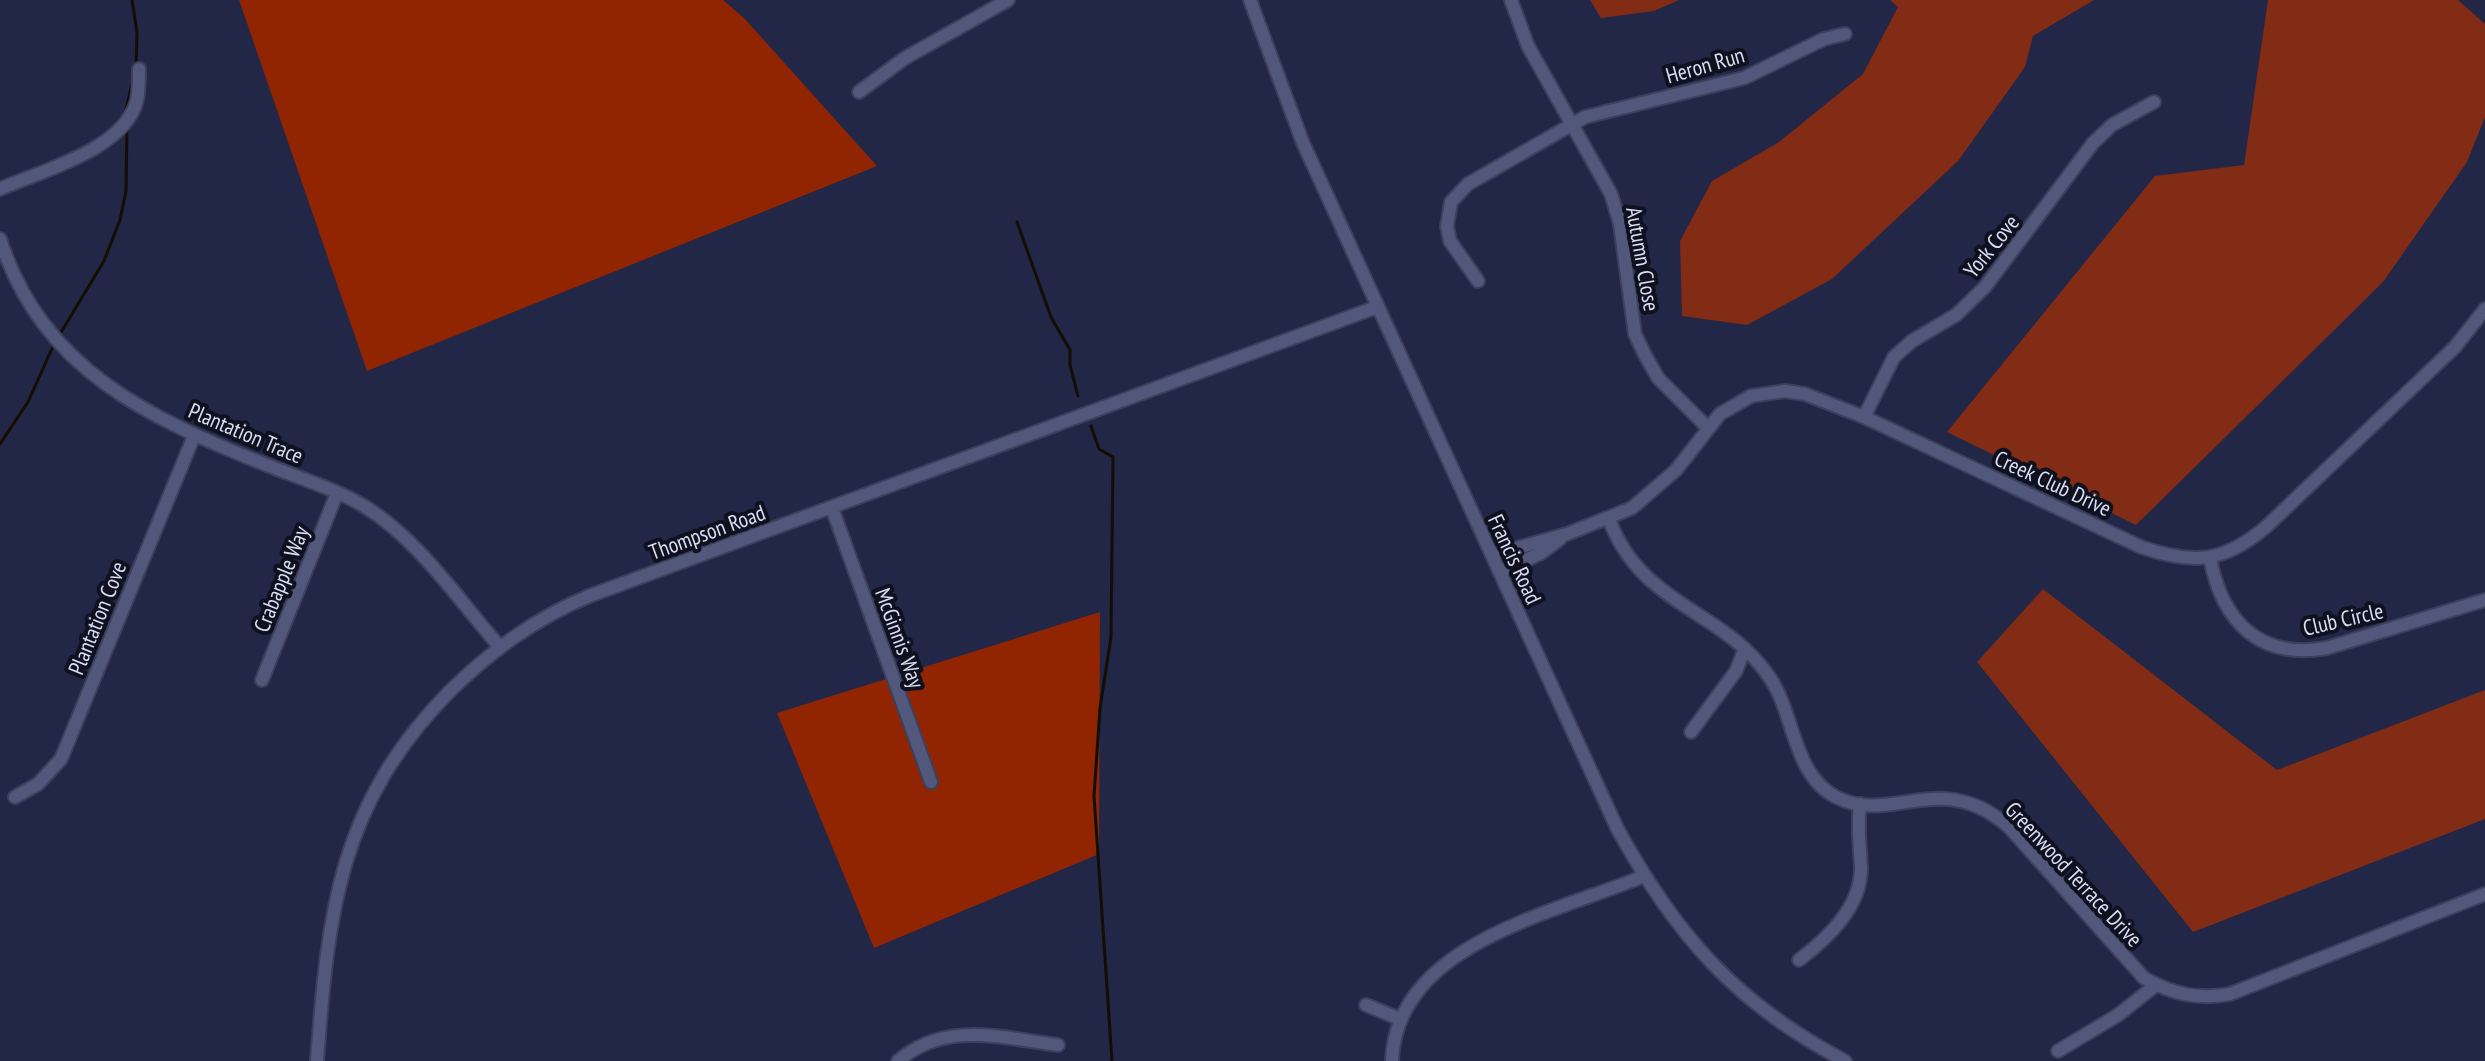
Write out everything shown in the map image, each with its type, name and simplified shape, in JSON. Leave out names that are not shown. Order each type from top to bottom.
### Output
[{"type":"street","points":[[859,92],[905,58],[1008,0]]},
{"type":"street","name":"Francis Road","points":[[1250,0],[1297,128],[1617,828],[1644,876],[1682,931],[1723,976],[1772,1016],[1845,1061]]},
{"type":"street","name":"Autumn Close","points":[[1511,0],[1528,46],[1616,208],[1635,334],[1658,378],[1707,427]]},
{"type":"street","name":"Heron Run","points":[[1478,281],[1450,241],[1447,212],[1451,202],[1468,184],[1572,124],[1599,112],[1744,78],[1824,39],[1845,34]]},
{"type":"street","points":[[0,189],[84,154],[123,126],[137,101],[139,69]]},
{"type":"street","name":"York Cove","points":[[1864,417],[1894,357],[1912,341],[1956,315],[1985,287],[2093,143],[2112,125],[2154,102]]},
{"type":"street","name":"Plantation Trace","points":[[0,239],[8,265],[30,306],[66,352],[110,390],[194,436],[364,506],[396,530],[499,646]]},
{"type":"street","name":"Thompson Road","points":[[317,1061],[330,925],[357,825],[411,733],[499,646],[542,618],[589,596],[1377,307]]},
{"type":"street","name":"Creek Club Drive","points":[[1492,555],[1609,519],[1653,493],[1676,470],[1707,427],[1737,403],[1766,392],[1805,394],[1864,417],[2141,547],[2170,557],[2210,558],[2242,547],[2267,526],[2455,347],[2485,309]]},
{"type":"street","name":"Plantation Cove","points":[[15,797],[38,784],[61,759],[194,436]]},
{"type":"street","name":"Crabapple Way","points":[[262,680],[337,493]]},
{"type":"street","name":"McGinnis Way","points":[[832,508],[931,782]]},
{"type":"street","name":"Greenwood Terrace Drive","points":[[1609,519],[1617,541],[1648,582],[1711,623],[1770,677],[1786,710],[1807,770],[1815,782],[1839,799],[1860,804],[1937,798],[1958,799],[1986,809],[2009,827],[2144,978],[2156,985],[2187,996],[2230,994],[2485,894]]},
{"type":"street","name":"Creek Club Drive","points":[[1500,572],[1541,553],[1567,534]]},
{"type":"street","name":"Club Circle","points":[[2210,558],[2222,600],[2240,625],[2265,643],[2294,650],[2327,648],[2485,600]]},
{"type":"street","points":[[1691,732],[1736,671],[1744,651]]},
{"type":"street","points":[[1799,960],[1832,931],[1856,894],[1861,866],[1857,825],[1860,804]]},
{"type":"street","points":[[1392,1061],[1400,1019],[1421,986],[1459,952],[1505,929],[1644,876]]},
{"type":"street","points":[[2058,1051],[2118,1015],[2156,985]]},
{"type":"street","points":[[1366,1005],[1400,1019]]},
{"type":"street","points":[[898,1061],[923,1043],[951,1035],[986,1035],[1058,1045]]},
{"type":"shaded area","points":[[239,0],[723,0],[745,19],[877,166],[367,371]]},
{"type":"shaded area","points":[[1590,0],[1679,0],[1654,11],[1601,18]]},
{"type":"shaded area","points":[[1890,0],[2094,0],[2033,36],[2025,67],[1958,161],[1832,279],[1747,325],[1682,316],[1680,241],[1712,181],[1779,142],[1863,74],[1898,7]]},
{"type":"shaded area","points":[[2268,0],[2458,0],[2485,24],[2485,117],[2467,162],[2383,282],[2136,525],[1947,432],[2155,176],[2244,165]]},
{"type":"shaded area","points":[[2043,589],[2277,770],[2485,690],[2485,819],[2193,932],[1977,662]]},
{"type":"shaded area","points":[[1100,612],[1099,854],[874,948],[777,713]]},
{"type":"waterway","points":[[132,0],[137,32],[136,68]]},
{"type":"waterway","points":[[126,110],[133,79]]},
{"type":"waterway","points":[[60,334],[104,261],[120,220],[126,191],[127,126]]},
{"type":"waterway","points":[[1017,222],[1051,317],[1070,350],[1070,365],[1078,396]]},
{"type":"waterway","points":[[0,444],[28,402],[54,344]]},
{"type":"waterway","points":[[1091,426],[1099,449],[1113,457],[1111,637],[1100,708],[1094,796],[1112,1061]]}]
